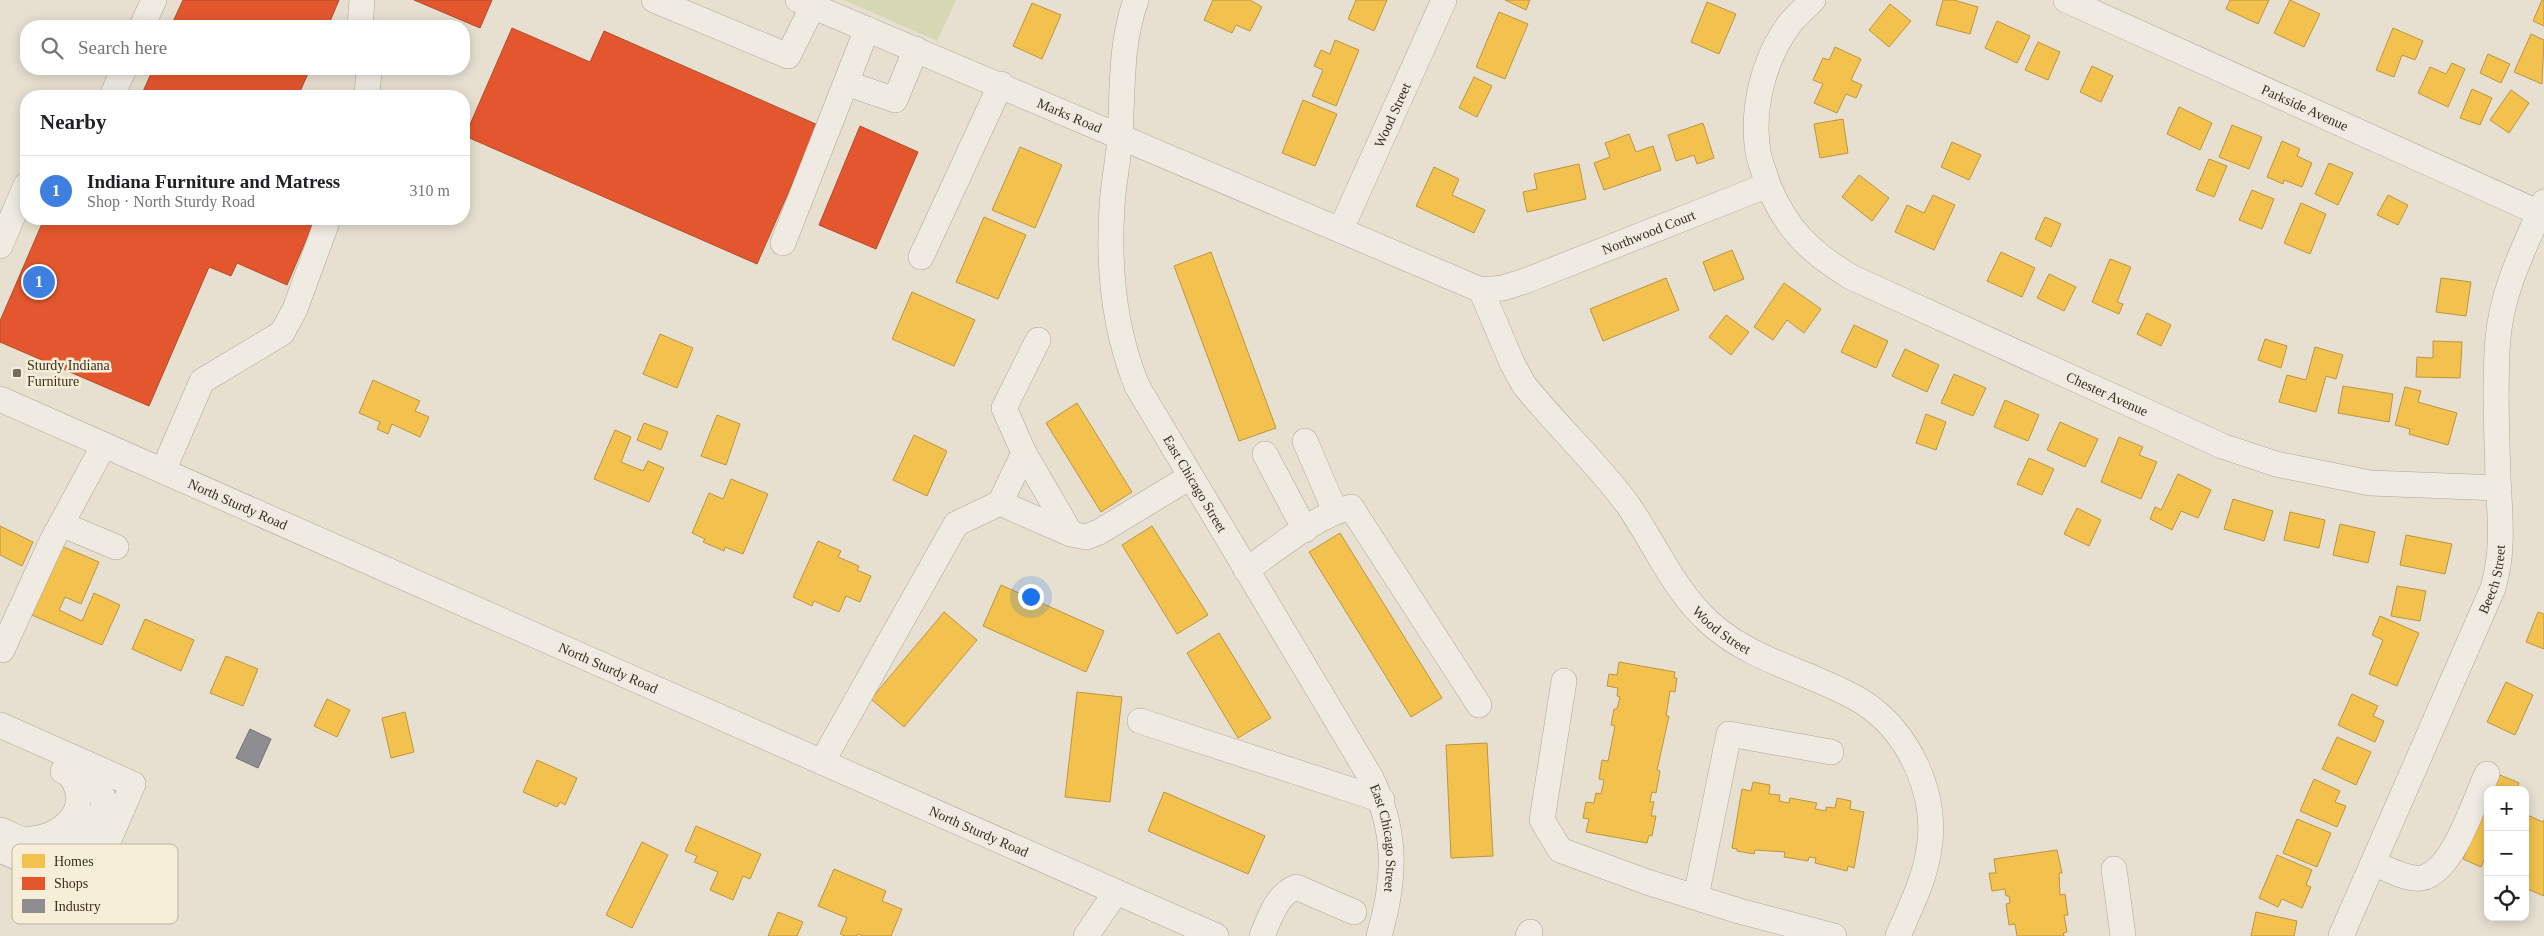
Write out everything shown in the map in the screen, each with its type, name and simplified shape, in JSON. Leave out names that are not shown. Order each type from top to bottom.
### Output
[{"type":"street","points":[[145,20],[154,0]]},
{"type":"street","points":[[360,20],[362,0]]},
{"type":"street","points":[[654,0],[788,56],[806,3]]},
{"type":"street","name":"East Chicago Street","points":[[1136,0],[1125,46],[1120,92],[1120,136],[1112,206],[1110,265],[1120,334],[1137,386],[1371,778],[1382,800],[1389,829],[1392,860],[1389,898],[1379,936]]},
{"type":"street","name":"Wood Street","points":[[1341,229],[1444,0]]},
{"type":"street","points":[[1768,185],[1758,153],[1756,119],[1762,82],[1774,51],[1792,22],[1813,0]]},
{"type":"street","name":"Parkside Avenue","points":[[2066,0],[2542,210]]},
{"type":"street","name":"Marks Road","points":[[806,3],[1341,229]]},
{"type":"street","points":[[783,243],[867,29]]},
{"type":"street","points":[[846,83],[895,100],[916,49]]},
{"type":"street","points":[[115,90],[121,75]]},
{"type":"street","points":[[367,90],[369,75]]},
{"type":"street","points":[[921,257],[1001,84]]},
{"type":"street","name":"Northwood Court","points":[[1481,290],[1503,288],[1526,281],[1768,185]]},
{"type":"street","name":"Chester Avenue","points":[[1768,185],[1779,210],[1807,246],[1825,262],[1852,278],[2222,446],[2276,464],[2370,483],[2499,488]]},
{"type":"street","points":[[0,246],[20,199]]},
{"type":"street","name":"Beech Street","points":[[2341,936],[2493,588],[2499,567],[2502,543],[2499,488],[2498,338],[2510,283],[2542,210]]},
{"type":"street","points":[[163,471],[202,381],[282,333],[295,310],[326,225]]},
{"type":"street","points":[[1341,229],[1481,290]]},
{"type":"street","name":"Wood Street","points":[[1481,290],[1524,385],[1626,503],[1674,580],[1709,623],[1733,641],[1754,653],[1861,701],[1882,718],[1900,738],[1914,761],[1924,783],[1931,832],[1922,878],[1898,936]]},
{"type":"street","points":[[1038,340],[1004,408],[1024,453],[1071,534]]},
{"type":"street","name":"North Sturdy Road","points":[[0,399],[1216,936]]},
{"type":"street","points":[[1305,441],[1335,511]]},
{"type":"street","points":[[2,650],[61,524],[104,445]]},
{"type":"street","points":[[822,762],[956,524],[1000,503],[1024,453]]},
{"type":"street","points":[[1265,454],[1305,530]]},
{"type":"street","points":[[1000,503],[1071,534],[1086,537],[1099,532],[1190,477]]},
{"type":"street","points":[[1246,570],[1335,511],[1351,507],[1479,705]]},
{"type":"street","points":[[61,524],[116,547]]},
{"type":"street","points":[[1564,681],[1542,820],[1560,850],[1647,882],[1739,911],[1834,936]]},
{"type":"street","points":[[1140,721],[1382,800]]},
{"type":"street","points":[[0,725],[133,784],[107,844]]},
{"type":"street","points":[[1696,897],[1729,734],[1831,752]]},
{"type":"street","points":[[0,744],[68,773],[93,785],[100,792],[104,802],[103,809],[94,828],[85,838],[68,844]]},
{"type":"street","points":[[2373,862],[2402,874],[2419,878],[2436,872],[2449,858],[2486,774]]},
{"type":"street","points":[[0,830],[33,844]]},
{"type":"street","points":[[0,850],[12,855]]},
{"type":"street","points":[[2114,868],[2123,936]]},
{"type":"street","points":[[1262,936],[1285,891],[1296,887],[1354,912]]},
{"type":"street","points":[[1086,936],[1116,892]]},
{"type":"green space","points":[[844,0],[956,0],[937,41]]},
{"type":"building: Homes","points":[[1213,0],[1250,0],[1262,7],[1250,31],[1236,25],[1232,33],[1204,20]]},
{"type":"building: Homes","points":[[1356,0],[1387,0],[1374,31],[1348,19]]},
{"type":"building: Homes","points":[[1505,0],[1530,0],[1526,10]]},
{"type":"building: Homes","points":[[1943,0],[1954,0],[1978,7],[1970,34],[1936,25]]},
{"type":"building: Homes","points":[[2230,0],[2269,0],[2258,24],[2226,9]]},
{"type":"building: Homes","points":[[2290,0],[2320,14],[2304,47],[2274,33]]},
{"type":"building: Homes","points":[[2542,0],[2544,0],[2544,26],[2533,21]]},
{"type":"building: Homes","points":[[1707,2],[1736,14],[1719,54],[1691,42]]},
{"type":"building: Homes","points":[[1032,3],[1061,15],[1042,59],[1013,46]]},
{"type":"building: Homes","points":[[1890,4],[1911,21],[1889,47],[1869,30]]},
{"type":"building: Homes","points":[[1499,12],[1528,24],[1505,79],[1476,67]]},
{"type":"building: Homes","points":[[1997,21],[2030,36],[2017,63],[1985,48]]},
{"type":"building: Homes","points":[[2393,28],[2423,41],[2415,60],[2402,55],[2394,77],[2376,70]]},
{"type":"building: Homes","points":[[2531,34],[2544,40],[2542,84],[2514,72]]},
{"type":"building: Homes","points":[[1335,40],[1359,50],[1336,106],[1312,96],[1323,70],[1314,66],[1321,50],[1330,54]]},
{"type":"building: Homes","points":[[2038,42],[2060,52],[2048,80],[2025,70]]},
{"type":"building: Homes","points":[[1835,47],[1861,59],[1851,80],[1862,85],[1856,98],[1846,94],[1837,113],[1814,103],[1823,84],[1813,80],[1823,58],[1829,60]]},
{"type":"building: Homes","points":[[2488,54],[2510,64],[2501,83],[2480,73]]},
{"type":"building: Homes","points":[[2452,63],[2465,69],[2448,107],[2418,93],[2430,67],[2446,74]]},
{"type":"building: Homes","points":[[2092,66],[2113,76],[2101,102],[2080,92]]},
{"type":"building: Homes","points":[[1474,77],[1492,86],[1477,117],[1459,108]]},
{"type":"building: Homes","points":[[2472,89],[2492,98],[2480,125],[2460,118]]},
{"type":"building: Homes","points":[[2511,90],[2529,103],[2509,133],[2490,120]]},
{"type":"building: Homes","points":[[1303,100],[1337,114],[1315,166],[1282,153]]},
{"type":"building: Homes","points":[[2179,107],[2212,123],[2200,150],[2167,134]]},
{"type":"building: Homes","points":[[1843,119],[1848,153],[1820,158],[1814,124]]},
{"type":"building: Homes","points":[[1703,123],[1714,158],[1697,164],[1694,155],[1676,161],[1668,135]]},
{"type":"building: Homes","points":[[2232,125],[2262,137],[2249,169],[2219,157]]},
{"type":"building: Homes","points":[[1629,134],[1636,152],[1653,146],[1661,170],[1604,190],[1594,163],[1610,157],[1605,143]]},
{"type":"building: Homes","points":[[2282,141],[2300,149],[2297,156],[2312,163],[2302,187],[2284,180],[2283,184],[2267,177]]},
{"type":"building: Homes","points":[[1952,142],[1981,155],[1969,180],[1941,167]]},
{"type":"building: Homes","points":[[1020,147],[1062,165],[1035,228],[992,210]]},
{"type":"building: Homes","points":[[2209,159],[2227,166],[2214,197],[2196,190]]},
{"type":"building: Homes","points":[[2329,163],[2353,173],[2338,205],[2315,194]]},
{"type":"building: Homes","points":[[1579,164],[1586,199],[1527,212],[1523,192],[1537,189],[1534,174]]},
{"type":"building: Homes","points":[[1434,167],[1459,179],[1452,195],[1485,210],[1474,233],[1416,206]]},
{"type":"building: Homes","points":[[1859,175],[1889,198],[1872,221],[1842,197]]},
{"type":"building: Homes","points":[[2252,190],[2274,199],[2262,229],[2239,220]]},
{"type":"building: Homes","points":[[1933,195],[1955,205],[1934,250],[1895,232],[1907,205],[1924,213]]},
{"type":"building: Homes","points":[[2388,195],[2408,205],[2398,225],[2377,215]]},
{"type":"building: Homes","points":[[2301,203],[2326,214],[2310,254],[2284,243]]},
{"type":"building: Homes","points":[[984,217],[1026,235],[998,299],[956,282]]},
{"type":"building: Homes","points":[[2045,217],[2061,224],[2051,247],[2035,239]]},
{"type":"building: Homes","points":[[1732,250],[1744,279],[1714,291],[1703,262]]},
{"type":"building: Homes","points":[[1211,252],[1276,428],[1239,441],[1174,266]]},
{"type":"building: Homes","points":[[2001,252],[2035,268],[2022,297],[1987,281]]},
{"type":"building: Homes","points":[[2110,259],[2131,267],[2117,302],[2123,304],[2119,314],[2092,302]]},
{"type":"building: Homes","points":[[2049,274],[2076,287],[2064,311],[2037,298]]},
{"type":"building: Homes","points":[[1666,278],[1679,310],[1603,341],[1590,309]]},
{"type":"building: Homes","points":[[2441,278],[2471,282],[2466,316],[2436,312]]},
{"type":"building: Homes","points":[[1784,283],[1821,309],[1804,333],[1787,320],[1773,340],[1754,327]]},
{"type":"building: Homes","points":[[912,292],[975,320],[954,366],[892,339]]},
{"type":"building: Homes","points":[[2147,313],[2171,325],[2161,346],[2137,334]]},
{"type":"building: Homes","points":[[1726,315],[1749,332],[1731,355],[1709,337]]},
{"type":"building: Homes","points":[[1854,325],[1888,341],[1876,368],[1841,352]]},
{"type":"building: Homes","points":[[660,334],[693,348],[677,388],[643,374]]},
{"type":"building: Homes","points":[[2265,339],[2287,346],[2281,368],[2258,360]]},
{"type":"building: Homes","points":[[2433,341],[2462,342],[2460,378],[2416,377],[2417,357],[2433,358]]},
{"type":"building: Homes","points":[[2315,347],[2343,355],[2336,379],[2326,376],[2316,412],[2279,402],[2287,375],[2306,380]]},
{"type":"building: Homes","points":[[1905,349],[1939,365],[1927,392],[1892,376]]},
{"type":"building: Homes","points":[[1954,374],[1986,388],[1973,416],[1941,403]]},
{"type":"building: Homes","points":[[373,380],[420,401],[415,411],[429,417],[420,437],[392,424],[388,434],[377,429],[380,422],[359,413]]},
{"type":"building: Homes","points":[[2343,386],[2393,394],[2389,422],[2338,413]]},
{"type":"building: Homes","points":[[2405,387],[2421,391],[2418,402],[2457,413],[2448,445],[2409,434],[2410,429],[2395,425]]},
{"type":"building: Homes","points":[[2005,400],[2039,415],[2028,441],[1994,427]]},
{"type":"building: Homes","points":[[1077,403],[1132,492],[1101,512],[1046,423]]},
{"type":"building: Homes","points":[[1926,414],[1946,422],[1936,450],[1916,443]]},
{"type":"building: Homes","points":[[717,415],[740,424],[726,465],[701,456]]},
{"type":"building: Homes","points":[[2060,422],[2098,439],[2085,467],[2047,450]]},
{"type":"building: Homes","points":[[644,423],[668,432],[661,450],[637,440]]},
{"type":"building: Homes","points":[[615,430],[631,437],[621,462],[643,471],[648,461],[664,468],[649,502],[594,479]]},
{"type":"building: Homes","points":[[914,435],[947,451],[927,496],[893,480]]},
{"type":"building: Homes","points":[[2119,437],[2143,447],[2139,455],[2157,462],[2141,499],[2101,482]]},
{"type":"building: Homes","points":[[2029,458],[2054,469],[2042,495],[2017,484]]},
{"type":"building: Homes","points":[[2178,474],[2211,490],[2198,518],[2181,511],[2172,530],[2150,519],[2155,507],[2161,510]]},
{"type":"building: Homes","points":[[731,479],[768,494],[743,554],[725,547],[724,551],[703,542],[705,539],[692,533],[709,493],[723,499]]},
{"type":"building: Homes","points":[[2233,499],[2273,511],[2264,541],[2224,529]]},
{"type":"building: Homes","points":[[2077,508],[2101,520],[2089,546],[2064,534]]},
{"type":"building: Homes","points":[[2290,512],[2325,520],[2319,548],[2284,540]]},
{"type":"building: Homes","points":[[2340,524],[2375,532],[2368,563],[2333,555]]},
{"type":"building: Homes","points":[[0,526],[33,542],[22,566],[0,555]]},
{"type":"building: Homes","points":[[1152,526],[1208,615],[1177,634],[1122,545]]},
{"type":"building: Homes","points":[[1340,533],[1442,698],[1411,717],[1309,552]]},
{"type":"building: Homes","points":[[2406,535],[2452,544],[2445,574],[2400,565]]},
{"type":"building: Homes","points":[[818,541],[841,551],[838,557],[859,566],[857,570],[871,576],[860,602],[846,596],[839,612],[814,601],[812,606],[793,597]]},
{"type":"building: Homes","points":[[57,544],[99,562],[81,604],[65,597],[59,610],[82,621],[94,593],[120,605],[102,645],[27,613]]},
{"type":"building: Homes","points":[[1001,585],[1104,631],[1086,672],[983,626]]},
{"type":"building: Homes","points":[[2397,586],[2426,591],[2420,621],[2391,616]]},
{"type":"building: Homes","points":[[944,612],[977,640],[904,727],[871,699]]},
{"type":"building: Homes","points":[[2538,612],[2544,614],[2544,649],[2526,642]]},
{"type":"building: Homes","points":[[2380,616],[2419,633],[2397,686],[2369,674],[2383,640],[2372,635]]},
{"type":"building: Homes","points":[[145,619],[194,640],[181,671],[132,649]]},
{"type":"building: Homes","points":[[1219,633],[1271,718],[1238,738],[1187,653]]},
{"type":"building: Homes","points":[[226,656],[258,669],[243,706],[210,693]]},
{"type":"building: Homes","points":[[1619,662],[1675,672],[1674,678],[1677,678],[1675,692],[1670,691],[1666,716],[1669,716],[1657,770],[1660,771],[1656,793],[1652,792],[1650,802],[1654,802],[1651,816],[1656,816],[1652,836],[1649,835],[1647,843],[1586,832],[1589,819],[1583,818],[1586,802],[1594,803],[1596,793],[1601,794],[1604,780],[1599,779],[1602,760],[1608,761],[1615,726],[1611,725],[1614,709],[1617,709],[1620,697],[1617,696],[1618,688],[1607,686],[1609,674],[1617,675]]},
{"type":"building: Homes","points":[[2506,682],[2533,695],[2515,735],[2487,722]]},
{"type":"building: Homes","points":[[1077,692],[1122,697],[1110,802],[1065,797]]},
{"type":"building: Homes","points":[[2352,694],[2378,706],[2373,716],[2384,721],[2375,742],[2338,725]]},
{"type":"building: Homes","points":[[327,699],[350,710],[337,737],[314,726]]},
{"type":"building: Homes","points":[[405,712],[414,752],[391,758],[382,718]]},
{"type":"building: Homes","points":[[2337,737],[2371,752],[2356,785],[2322,769]]},
{"type":"building: Homes","points":[[1487,743],[1493,856],[1451,858],[1446,745]]},
{"type":"building: Homes","points":[[537,760],[577,778],[565,805],[560,802],[557,807],[523,792]]},
{"type":"building: Homes","points":[[2500,775],[2519,783],[2518,786],[2495,786]]},
{"type":"building: Homes","points":[[2314,779],[2340,791],[2335,802],[2346,806],[2337,827],[2300,811]]},
{"type":"building: Homes","points":[[1753,782],[1770,785],[1769,794],[1780,795],[1779,801],[1789,803],[1790,798],[1817,803],[1815,809],[1826,811],[1826,807],[1835,808],[1837,798],[1851,801],[1850,809],[1864,812],[1854,868],[1848,866],[1847,871],[1815,863],[1816,858],[1809,857],[1808,861],[1784,857],[1785,852],[1755,850],[1754,854],[1737,851],[1737,849],[1732,848],[1742,789],[1751,791]]},
{"type":"building: Homes","points":[[1164,792],[1265,836],[1248,874],[1148,831]]},
{"type":"building: Homes","points":[[2484,811],[2484,860],[2481,867],[2463,859]]},
{"type":"building: Homes","points":[[2529,816],[2543,822],[2544,820],[2544,896],[2529,890]]},
{"type":"building: Homes","points":[[2297,819],[2331,833],[2317,867],[2283,853]]},
{"type":"building: Homes","points":[[696,826],[761,854],[750,879],[743,876],[733,900],[710,890],[718,872],[694,862],[697,856],[685,851]]},
{"type":"building: Homes","points":[[642,842],[668,855],[632,928],[606,915]]},
{"type":"building: Homes","points":[[2057,850],[2062,873],[2059,873],[2060,895],[2065,894],[2068,915],[2064,915],[2067,932],[2063,933],[2064,936],[2017,936],[2015,924],[2009,925],[2006,904],[2010,903],[2009,896],[2006,896],[2005,889],[1992,891],[1989,873],[1996,873],[1994,859]]},
{"type":"building: Homes","points":[[2277,855],[2312,870],[2306,885],[2311,887],[2302,908],[2282,899],[2278,907],[2259,898]]},
{"type":"building: Homes","points":[[834,869],[886,891],[882,901],[902,909],[891,936],[863,936],[858,934],[857,936],[845,936],[840,934],[847,918],[818,906]]},
{"type":"building: Homes","points":[[778,912],[803,922],[797,936],[768,936]]},
{"type":"building: Homes","points":[[2256,912],[2297,921],[2294,936],[2251,936]]},
{"type":"building: Shops","points":[[183,0],[339,0],[331,20],[174,20]]},
{"type":"building: Shops","points":[[414,0],[492,0],[480,28],[470,24],[470,20],[461,20]]},
{"type":"building: Shops","points":[[512,28],[590,62],[604,31],[818,125],[757,264],[470,138],[470,125]]},
{"type":"building: Shops","points":[[150,75],[307,75],[301,90],[144,90]]},
{"type":"building: Shops","points":[[860,126],[918,152],[876,249],[819,225]]},
{"type":"building: Shops","points":[[41,225],[312,225],[287,285],[237,263],[231,276],[209,267],[149,406],[0,342],[0,321]]},
{"type":"building: Industry","points":[[250,729],[271,739],[258,768],[236,758]]},
{"type":"place","name":"Indiana Furniture and Matress","points":[[39,282]]},
{"type":"place","name":"Sturdy Indiana Furniture","points":[[17,373]]}]
